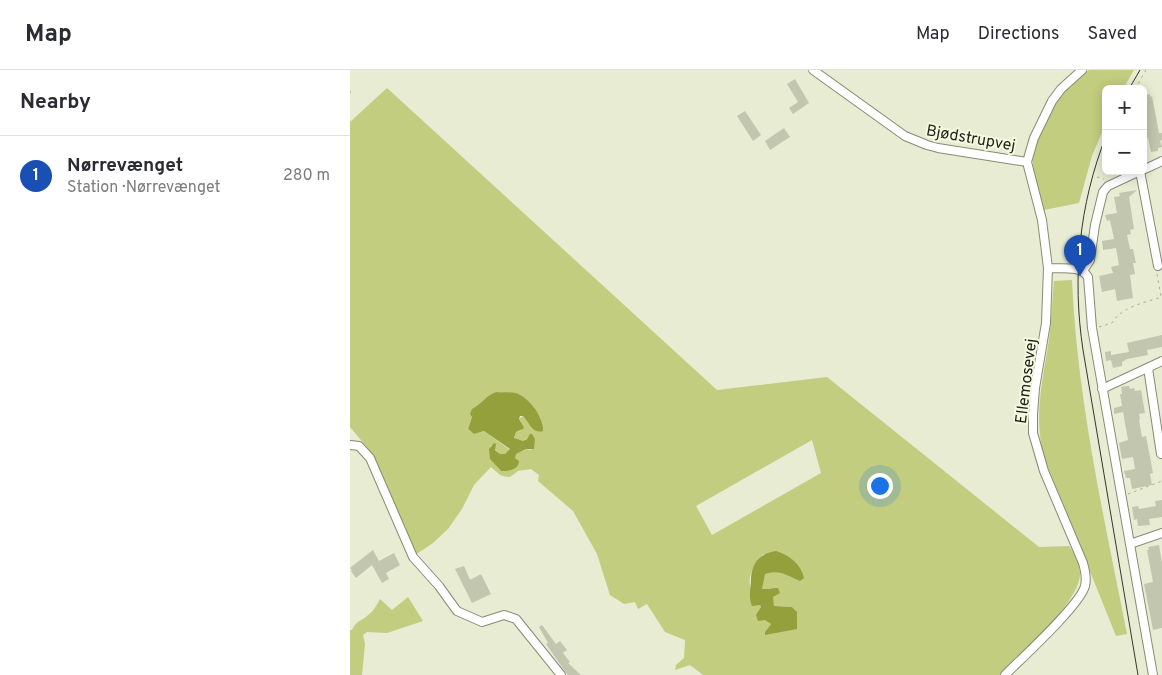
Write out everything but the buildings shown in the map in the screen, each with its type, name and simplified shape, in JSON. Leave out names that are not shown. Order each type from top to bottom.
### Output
[{"type":"street","name":"Bjødstrupvej","points":[[813,70],[905,136],[916,141],[938,148],[1026,162]]},
{"type":"street","points":[[1026,162],[1034,138],[1052,101],[1061,88],[1082,70]]},
{"type":"street","points":[[1147,168],[1162,161]]},
{"type":"street","name":"Ellemosevej","points":[[1005,675],[1076,603],[1085,585],[1083,563],[1044,471],[1033,433],[1035,388],[1046,323],[1048,268],[1042,220],[1026,162]]},
{"type":"street","points":[[1084,271],[1091,258],[1095,225],[1103,192],[1108,186],[1132,175]]},
{"type":"street","points":[[1142,175],[1158,266]]},
{"type":"street","points":[[1048,268],[1084,271],[1088,277],[1092,328],[1152,675]]},
{"type":"street","points":[[1102,389],[1162,361]]},
{"type":"street","points":[[1148,368],[1161,454]]},
{"type":"street","points":[[350,445],[359,446],[370,458],[413,557],[418,565],[435,581],[457,610],[482,622],[504,615],[516,619],[561,675]]},
{"type":"street","points":[[1130,544],[1162,533]]},
{"type":"path","points":[[1137,85],[1146,70]]},
{"type":"path","points":[[350,91],[350,98]]},
{"type":"path","points":[[1097,177],[1101,178]]},
{"type":"path","points":[[1092,328],[1112,323],[1116,316],[1140,304],[1162,297],[1156,268],[1158,266]]},
{"type":"path","points":[[1120,496],[1162,481]]},
{"type":"shaded area","points":[[1089,70],[1134,70],[1125,85],[1102,85],[1102,132],[1092,156],[1079,203],[1044,210],[1033,170],[1036,146],[1045,124],[1062,94]]},
{"type":"shaded area","points":[[387,88],[717,390],[827,377],[1039,547],[1069,546],[1077,559],[1080,574],[1077,586],[1070,599],[1047,628],[1000,675],[703,675],[690,665],[675,670],[676,665],[684,658],[685,640],[665,632],[647,604],[638,609],[635,602],[624,604],[610,595],[597,554],[573,511],[538,481],[539,475],[531,469],[518,471],[507,477],[497,473],[491,467],[474,485],[462,509],[448,529],[433,543],[415,555],[371,452],[350,427],[350,122]],"holes":[[[496,392],[523,397],[528,400],[541,419],[528,420],[523,416],[519,419],[524,427],[516,432],[514,439],[523,441],[529,437],[535,439],[531,450],[527,449],[515,454],[515,458],[501,471],[491,456],[491,445],[500,454],[505,454],[510,450],[484,431],[474,434],[468,429],[478,407],[485,399]],[[812,440],[821,473],[712,535],[696,506]],[[763,554],[800,581],[779,572],[765,573],[761,589],[771,588],[774,606],[792,607],[797,613],[765,632],[771,624],[758,613],[761,607],[753,594],[750,584],[750,575]]]},
{"type":"shaded area","points":[[1072,280],[1079,369],[1093,458],[1127,634],[1116,636],[1044,457],[1039,427],[1040,398],[1050,332],[1054,281]]},
{"type":"shaded area","points":[[496,392],[515,393],[524,397],[536,410],[543,426],[543,431],[536,431],[523,416],[520,416],[519,419],[524,427],[516,432],[514,438],[523,441],[532,434],[535,439],[534,449],[526,449],[516,454],[515,458],[519,461],[519,464],[507,471],[501,471],[490,459],[489,449],[494,443],[496,444],[495,450],[500,454],[505,454],[510,449],[484,431],[474,434],[468,429],[472,417],[470,414],[472,409]]},
{"type":"shaded area","points":[[776,551],[794,561],[800,568],[804,578],[800,581],[775,572],[765,574],[762,589],[778,588],[780,593],[773,597],[774,606],[792,607],[797,612],[797,629],[765,635],[771,624],[765,620],[758,621],[756,615],[761,607],[760,605],[752,606],[750,595],[751,578],[753,567],[758,559]]},
{"type":"shaded area","points":[[408,597],[423,621],[387,633],[367,632],[363,635],[365,644],[362,675],[350,675],[350,630],[375,608],[380,599],[392,610]]},
{"type":"tram line","points":[[1131,85],[1140,70]]},
{"type":"tram line","points":[[1102,148],[1089,188],[1084,215],[1078,268],[1078,295],[1083,350],[1138,675]]},
{"type":"place","name":"Nørrevænget","points":[[1080,276]]}]
